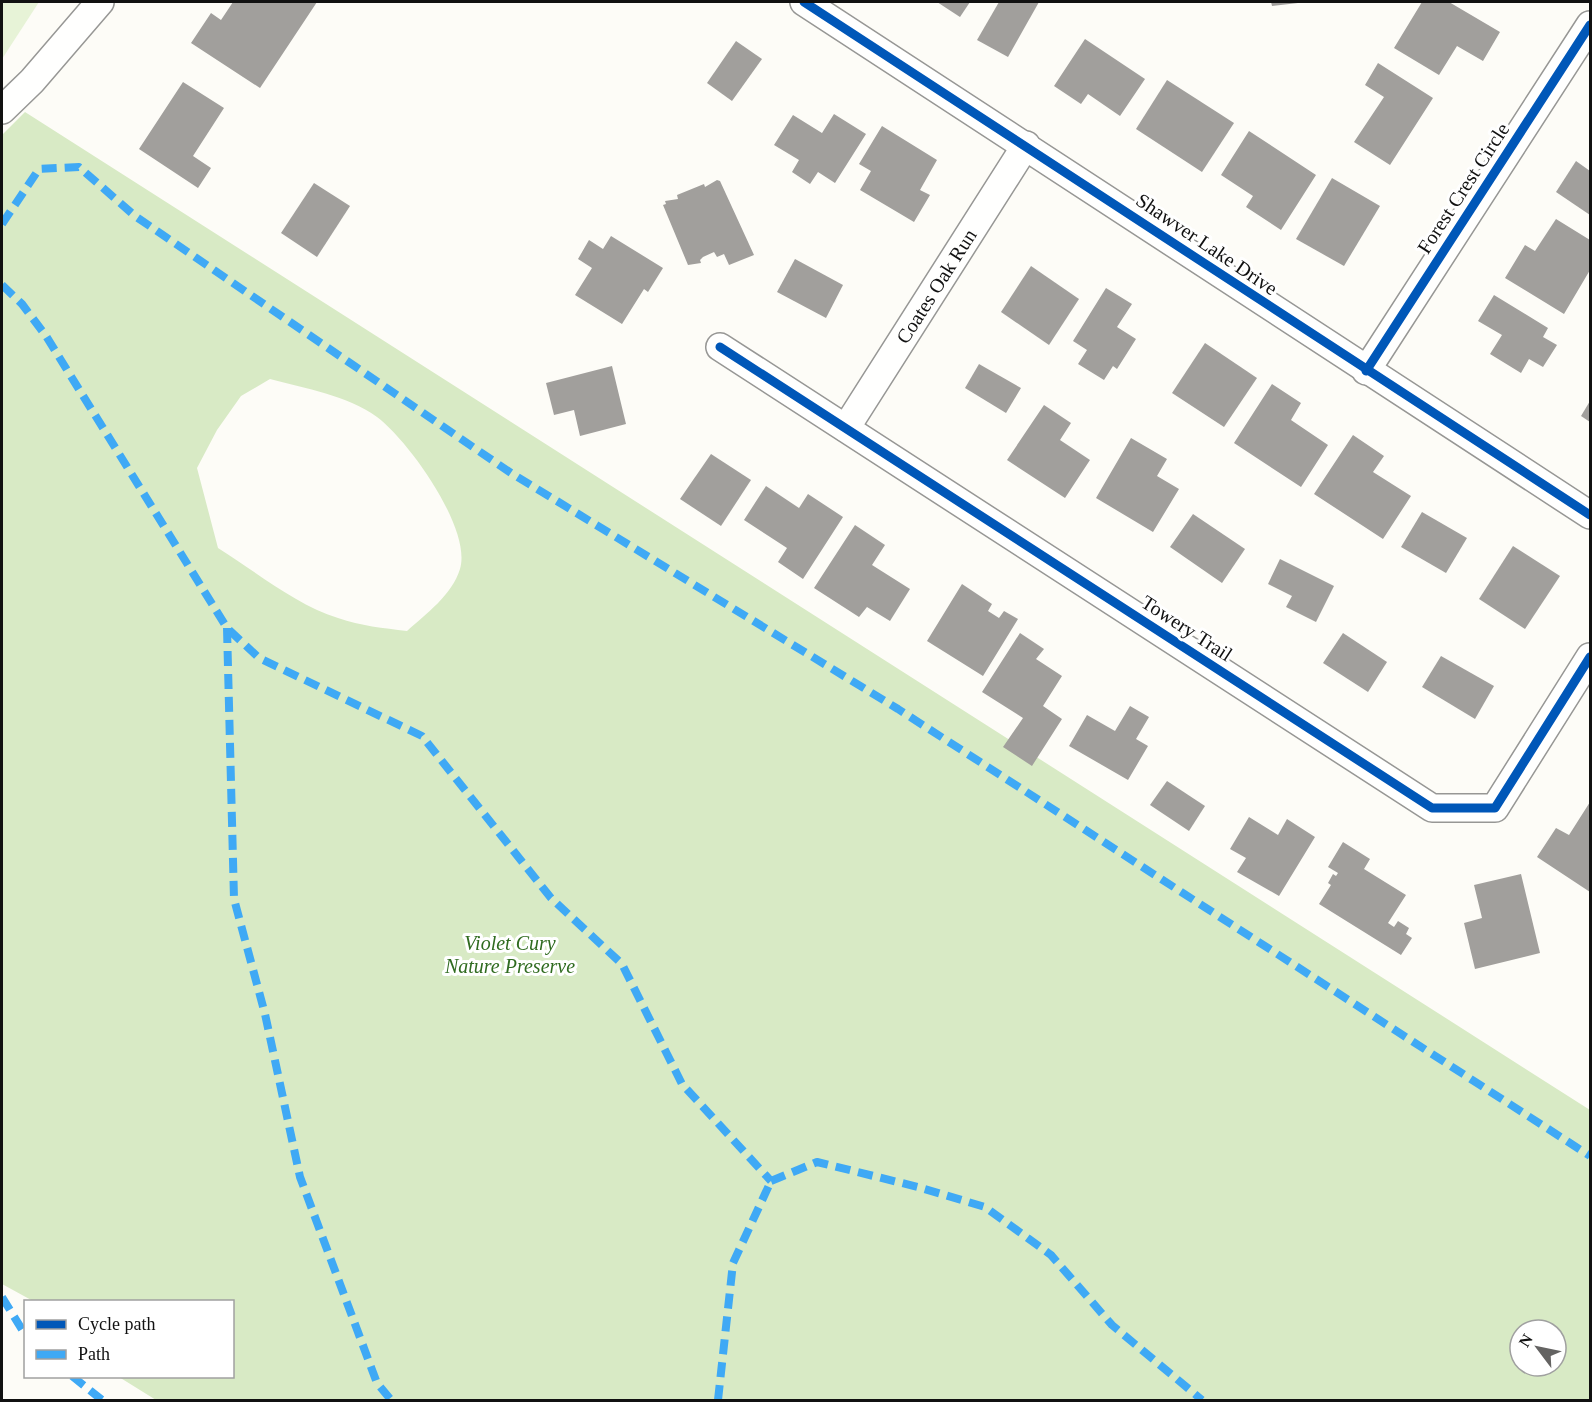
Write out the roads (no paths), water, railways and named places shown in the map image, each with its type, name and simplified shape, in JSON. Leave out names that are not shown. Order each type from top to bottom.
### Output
[{"type":"street","points":[[2,110],[32,81],[100,2]]},
{"type":"street","name":"Shawver Lake Drive","points":[[804,2],[1026,145],[1366,371],[1590,515]]},
{"type":"street","name":"Forest Crest Circle","points":[[1366,371],[1590,25]]},
{"type":"street","name":"Coates Oak Run","points":[[846,428],[1026,145]]},
{"type":"street","name":"Towery Trail","points":[[720,347],[1432,808],[1495,808],[1590,657]]},
{"type":"park label","name":"Violet Cury Nature Preserve","points":[[510,954]]}]
